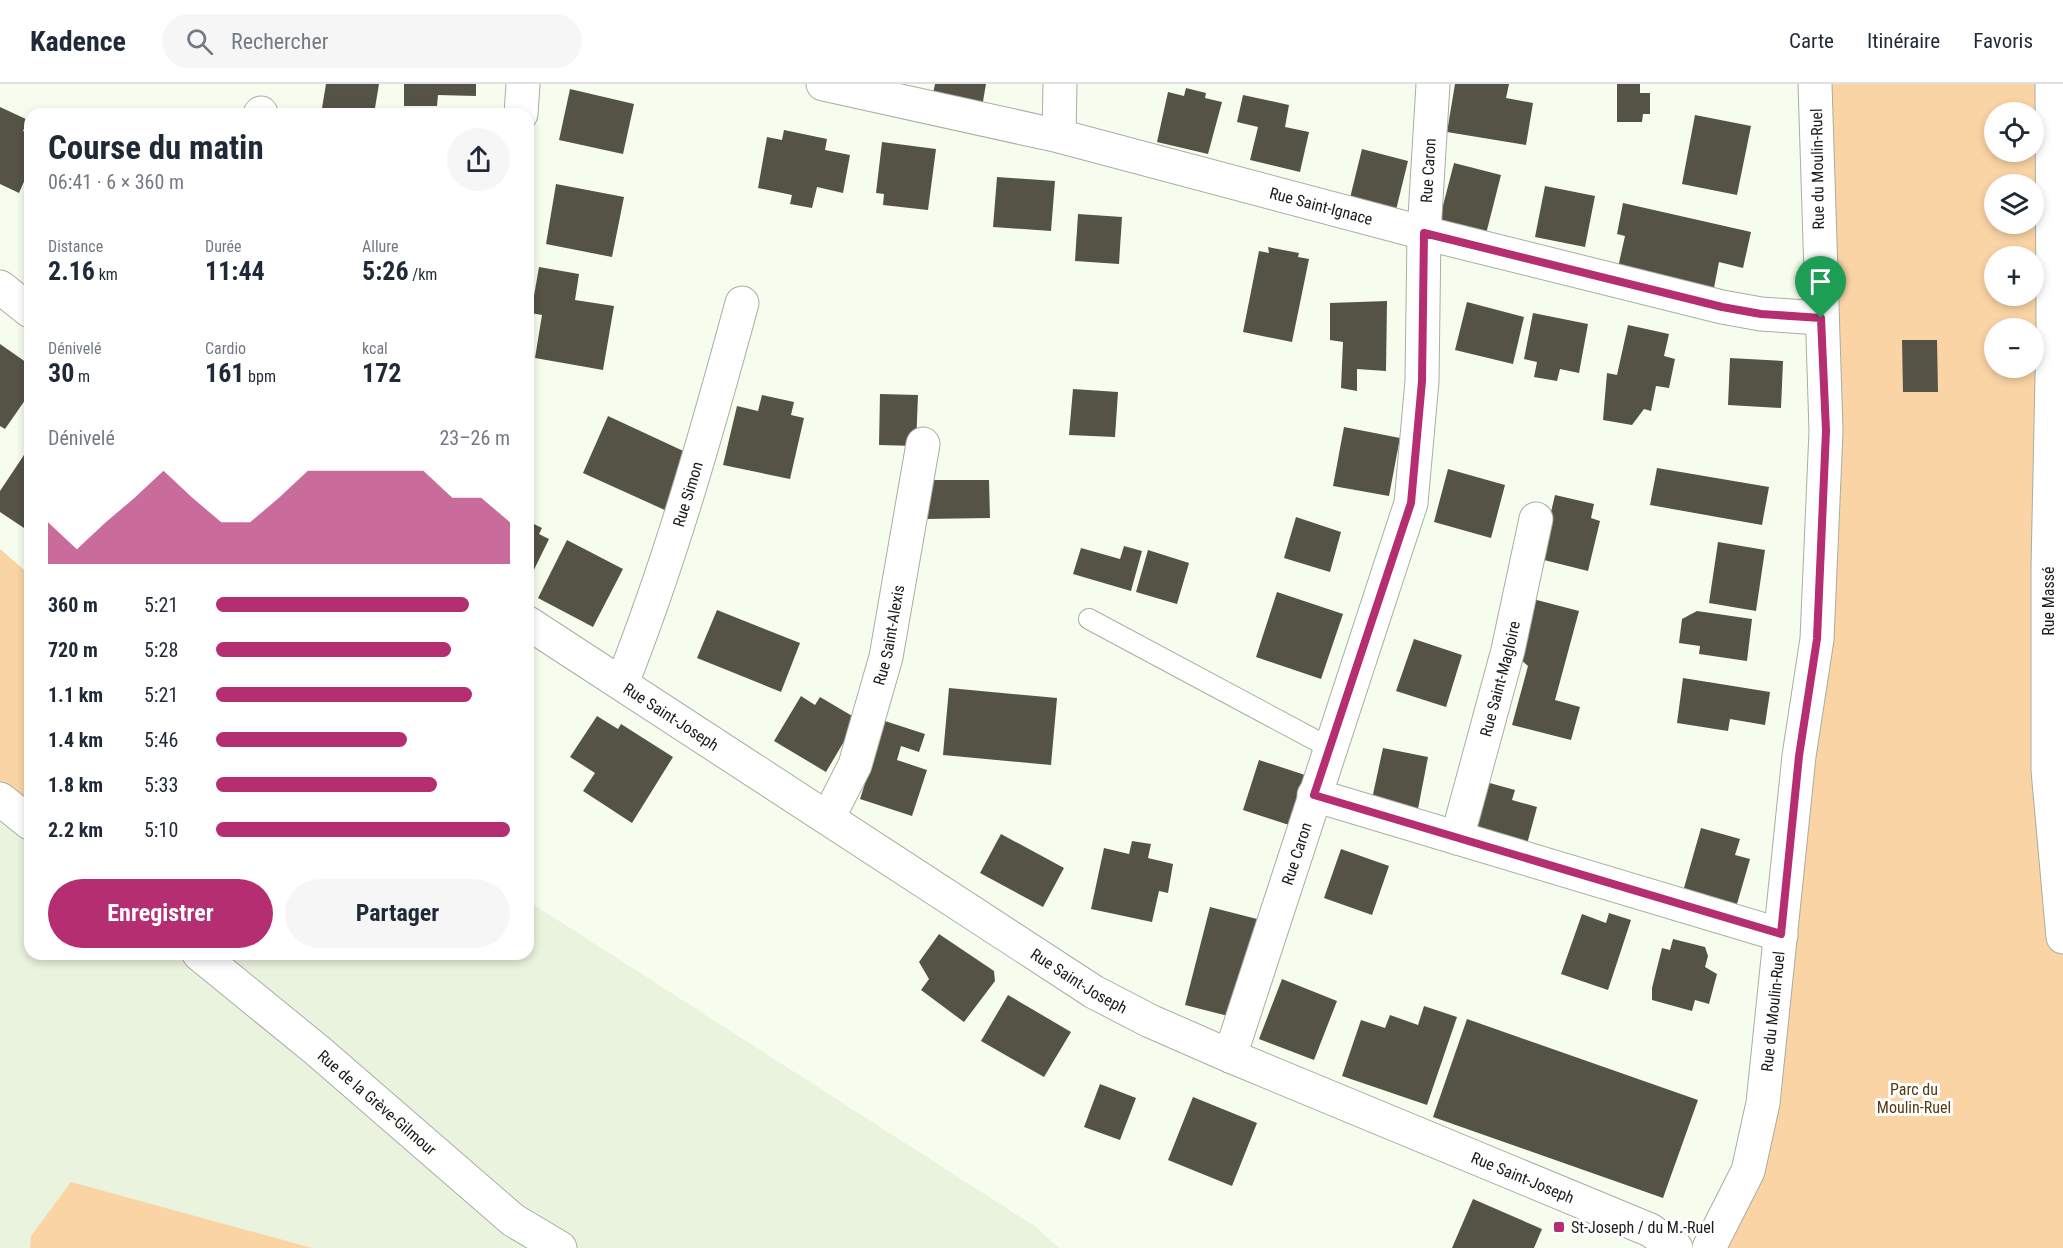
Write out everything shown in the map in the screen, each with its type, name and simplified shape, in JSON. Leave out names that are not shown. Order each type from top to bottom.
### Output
[{"type":"street","points":[[521,108],[523,84]]},
{"type":"street","name":"Rue Saint-Ignace","points":[[823,84],[1059,136],[1424,233],[1722,307],[1761,314],[1821,318]]},
{"type":"street","points":[[1059,136],[1060,84]]},
{"type":"street","name":"Rue Caron","points":[[1230,1056],[1411,503],[1422,381],[1424,233],[1433,84]]},
{"type":"street","name":"Rue du Moulin-Ruel","points":[[1709,1248],[1748,1171],[1763,1103],[1799,756],[1817,639],[1826,431],[1815,84]]},
{"type":"street","name":"Rue Massé","points":[[2052,84],[2053,329],[2048,568],[2048,770],[2063,937]]},
{"type":"street","points":[[0,287],[24,306]]},
{"type":"street","name":"Rue Simon","points":[[622,683],[660,587],[705,440],[742,303]]},
{"type":"street","name":"Rue Saint-Alexis","points":[[828,818],[855,765],[876,697],[886,657],[923,444]]},
{"type":"street","name":"Rue Saint-Magloire","points":[[1457,838],[1508,650],[1536,519]]},
{"type":"street","name":"Rue Saint-Joseph","points":[[534,627],[1094,992],[1150,1021],[1230,1056],[1650,1230],[1676,1248]]},
{"type":"street","points":[[1314,795],[1781,934]]},
{"type":"street","points":[[0,799],[24,818]]},
{"type":"street","name":"Rue de la Grève-Gilmour","points":[[206,960],[318,1052],[513,1220],[560,1248]]},
{"type":"lane","points":[[1089,619],[1330,748]]},
{"type":"shaded area","points":[[0,549],[24,570],[24,960],[534,960],[534,905],[1036,1227],[1059,1248],[0,1248]]},
{"type":"green space","name":"Parc du Moulin-Ruel","points":[[1815,84],[2052,84],[2063,937],[2063,1248],[1709,1248],[1748,1171],[1817,639]]},
{"type":"green space","points":[[0,549],[24,570],[24,836],[0,817]]},
{"type":"green space","points":[[71,1182],[312,1248],[30,1248],[31,1236]]},
{"type":"building","points":[[326,84],[379,84],[375,108],[322,108]]},
{"type":"building","points":[[404,84],[476,84],[476,96],[438,95],[437,106],[404,106]]},
{"type":"building","points":[[935,84],[986,84],[981,113],[931,103]]},
{"type":"building","points":[[1455,84],[1509,84],[1506,98],[1533,103],[1526,145],[1447,132]]},
{"type":"building","points":[[1617,84],[1640,84],[1640,93],[1650,93],[1650,114],[1643,114],[1642,122],[1617,122]]},
{"type":"building","points":[[1186,88],[1206,93],[1205,98],[1222,102],[1208,154],[1157,142],[1168,92],[1184,96]]},
{"type":"building","points":[[570,89],[634,104],[623,154],[559,140]]},
{"type":"building","points":[[1243,95],[1289,105],[1285,127],[1309,132],[1300,172],[1250,160],[1258,127],[1237,122]]},
{"type":"building","points":[[0,107],[24,118],[24,182],[19,193],[0,184]]},
{"type":"building","points":[[1695,115],[1751,126],[1737,195],[1682,184]]},
{"type":"building","points":[[784,130],[827,139],[825,150],[850,155],[843,193],[817,187],[812,208],[790,204],[792,195],[758,188],[767,137],[782,140]]},
{"type":"building","points":[[882,142],[936,149],[928,210],[883,205],[884,194],[876,193]]},
{"type":"building","points":[[1362,149],[1408,161],[1396,210],[1350,198]]},
{"type":"building","points":[[1454,163],[1501,175],[1486,234],[1439,221]]},
{"type":"building","points":[[997,177],[1055,181],[1051,231],[993,227]]},
{"type":"building","points":[[556,184],[624,197],[612,257],[546,244]]},
{"type":"building","points":[[1545,186],[1595,196],[1585,247],[1535,237]]},
{"type":"building","points":[[1623,203],[1751,232],[1743,268],[1719,262],[1713,293],[1617,272],[1625,236],[1617,234]]},
{"type":"building","points":[[1078,214],[1122,217],[1119,264],[1075,261]]},
{"type":"building","points":[[1268,247],[1299,253],[1298,257],[1309,259],[1292,342],[1243,332],[1259,251],[1269,253]]},
{"type":"building","points":[[539,267],[579,274],[575,300],[614,306],[603,370],[535,358],[542,315],[534,314],[534,296]]},
{"type":"building","points":[[1387,301],[1386,371],[1357,369],[1357,391],[1341,388],[1343,342],[1330,340],[1330,303]]},
{"type":"building","points":[[1467,302],[1524,317],[1513,364],[1455,350]]},
{"type":"building","points":[[1533,313],[1588,324],[1579,373],[1560,369],[1557,381],[1534,377],[1537,362],[1524,359]]},
{"type":"building","points":[[1628,325],[1669,334],[1664,356],[1675,359],[1669,388],[1656,386],[1651,411],[1644,409],[1632,425],[1603,420],[1607,373],[1617,375]]},
{"type":"building","points":[[1902,340],[1937,340],[1938,392],[1903,392]]},
{"type":"building","points":[[0,344],[24,361],[24,402],[5,429],[0,426]]},
{"type":"building","points":[[1730,358],[1783,361],[1781,408],[1728,405]]},
{"type":"building","points":[[1073,389],[1118,392],[1115,437],[1069,435]]},
{"type":"building","points":[[880,394],[918,395],[916,446],[879,445]]},
{"type":"building","points":[[762,395],[794,402],[791,415],[804,418],[790,479],[723,465],[737,406],[758,411]]},
{"type":"building","points":[[608,416],[692,455],[667,511],[583,473]]},
{"type":"building","points":[[1344,427],[1400,438],[1389,496],[1333,486]]},
{"type":"building","points":[[24,455],[24,528],[0,512],[0,491]]},
{"type":"building","points":[[1657,468],[1769,487],[1762,525],[1650,505]]},
{"type":"building","points":[[1448,469],[1505,485],[1491,538],[1434,522]]},
{"type":"building","points":[[925,480],[989,480],[990,518],[925,519]]},
{"type":"building","points":[[1555,495],[1594,504],[1591,518],[1600,521],[1588,571],[1540,559]]},
{"type":"building","points":[[1296,517],[1341,532],[1330,572],[1284,558]]},
{"type":"building","points":[[534,524],[542,528],[539,534],[549,539],[534,570]]},
{"type":"building","points":[[567,540],[623,569],[593,627],[538,598]]},
{"type":"building","points":[[1718,542],[1765,550],[1756,611],[1709,603]]},
{"type":"building","points":[[1124,546],[1142,551],[1131,591],[1073,574],[1081,548],[1120,559]]},
{"type":"building","points":[[1148,550],[1189,563],[1177,604],[1136,592]]},
{"type":"building","points":[[1277,592],[1343,614],[1321,679],[1256,657]]},
{"type":"building","points":[[1533,599],[1579,611],[1555,700],[1580,707],[1571,740],[1512,725],[1528,666],[1518,657]]},
{"type":"building","points":[[717,610],[800,643],[781,692],[697,658]]},
{"type":"building","points":[[1697,611],[1752,619],[1747,661],[1699,654],[1700,646],[1679,643],[1682,619]]},
{"type":"building","points":[[1414,639],[1462,655],[1446,707],[1396,691]]},
{"type":"building","points":[[1683,678],[1770,692],[1765,725],[1730,719],[1728,731],[1677,723]]},
{"type":"building","points":[[949,688],[1057,698],[1051,765],[943,755]]},
{"type":"building","points":[[801,696],[815,705],[820,697],[854,717],[849,726],[852,728],[826,772],[774,741]]},
{"type":"building","points":[[597,716],[618,729],[621,724],[673,757],[632,823],[583,791],[595,773],[570,757]]},
{"type":"building","points":[[885,721],[925,734],[919,752],[901,746],[897,760],[927,770],[912,816],[860,799]]},
{"type":"building","points":[[1383,748],[1428,757],[1418,809],[1372,799]]},
{"type":"building","points":[[1259,760],[1305,775],[1289,825],[1243,810]]},
{"type":"building","points":[[1486,782],[1515,790],[1512,800],[1537,807],[1523,859],[1469,843]]},
{"type":"building","points":[[1701,828],[1740,839],[1735,855],[1750,859],[1737,904],[1684,888]]},
{"type":"building","points":[[1001,834],[1064,868],[1043,907],[980,873]]},
{"type":"building","points":[[1132,841],[1151,844],[1148,858],[1173,864],[1168,893],[1159,891],[1152,922],[1091,909],[1104,848],[1129,854]]},
{"type":"building","points":[[1341,849],[1389,866],[1372,915],[1324,898]]},
{"type":"building","points":[[1210,907],[1257,919],[1232,1017],[1185,1005]]},
{"type":"building","points":[[1609,913],[1631,920],[1608,990],[1561,974],[1582,914],[1606,923]]},
{"type":"building","points":[[939,934],[994,971],[995,981],[964,1022],[921,990],[929,979],[919,962]]},
{"type":"building","points":[[1673,939],[1705,947],[1708,956],[1705,967],[1717,974],[1709,1004],[1695,1000],[1692,1011],[1652,1000],[1652,988],[1662,948],[1670,950]]},
{"type":"building","points":[[1282,979],[1337,1001],[1314,1060],[1259,1039]]},
{"type":"building","points":[[1008,995],[1071,1032],[1044,1077],[981,1041]]},
{"type":"building","points":[[1424,1006],[1457,1017],[1427,1105],[1342,1076],[1361,1020],[1385,1028],[1390,1015],[1418,1025]]},
{"type":"building","points":[[1467,1019],[1698,1100],[1663,1198],[1433,1117]]},
{"type":"building","points":[[1100,1084],[1136,1098],[1120,1140],[1084,1127]]},
{"type":"building","points":[[1193,1097],[1257,1123],[1232,1186],[1168,1160]]},
{"type":"building","points":[[1473,1199],[1542,1229],[1534,1248],[1452,1248]]},
{"type":"place","name":"St-Joseph / du M.-Ruel","points":[[1559,1227]]},
{"type":"route","points":[[1424,233],[1722,307],[1761,314],[1821,318],[1826,431],[1817,639],[1799,756],[1781,934],[1314,795],[1411,503],[1422,381],[1424,233]]}]
